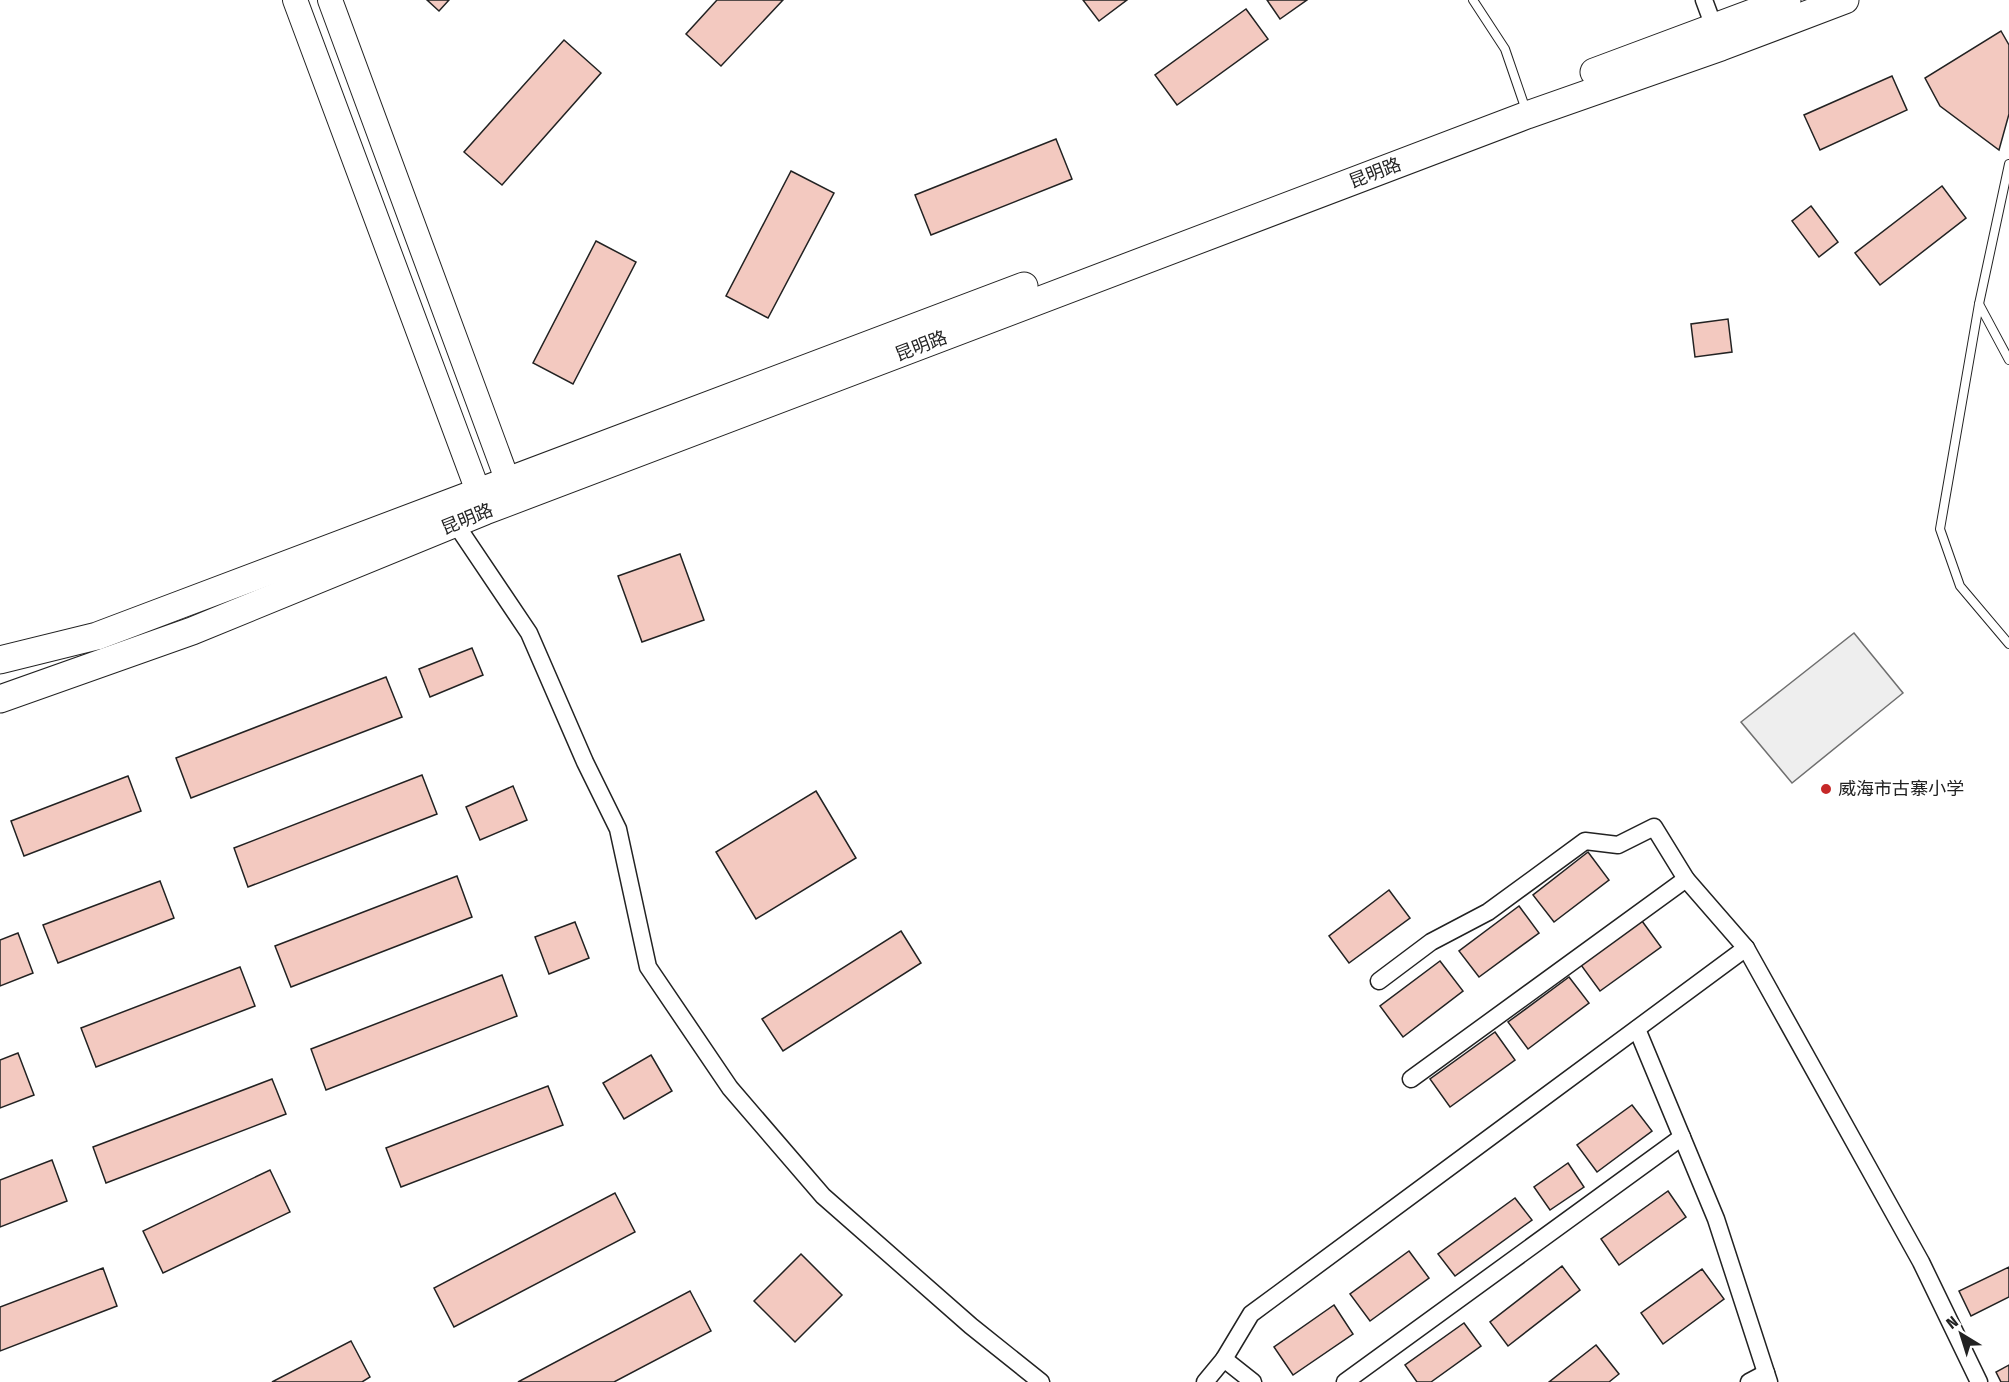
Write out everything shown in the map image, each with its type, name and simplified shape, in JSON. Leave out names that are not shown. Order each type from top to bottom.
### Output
[{"type":"main road","points":[[295,0],[482,502]]},
{"type":"main road","points":[[330,0],[511,491]]},
{"type":"main road","name":"昆明路","points":[[1718,38],[1787,0]]},
{"type":"main road","name":"昆明路","points":[[0,660],[97,636],[453,513],[1525,107],[1718,38],[1845,0]]},
{"type":"main road","name":"昆明路","points":[[0,699],[192,631],[453,513]]},
{"type":"street","points":[[1704,0],[1718,38]]},
{"type":"street","points":[[453,513],[530,633],[585,762],[618,829],[648,967],[730,1088],[823,1196],[971,1326],[1041,1382]]},
{"type":"street","points":[[1379,981],[1431,942],[1488,912],[1585,841],[1618,844],[1653,827],[1686,879],[1746,948],[1921,1262],[1979,1382]]},
{"type":"street","points":[[1411,1079],[1686,879]]},
{"type":"street","points":[[1205,1382],[1224,1359],[1251,1314],[1746,948]]},
{"type":"street","points":[[1637,1029],[1716,1219],[1768,1378],[1749,1382]]},
{"type":"street","points":[[1345,1382],[1682,1137]]},
{"type":"street","points":[[1224,1359],[1253,1382]]},
{"type":"lane","points":[[1473,0],[1505,49],[1525,107]]},
{"type":"lane","points":[[2009,164],[1979,304],[1940,529],[1960,586],[2009,644]]},
{"type":"lane","points":[[1979,304],[2009,360]]},
{"type":"shaded area","points":[[1854,633],[1903,693],[1792,783],[1741,722]]},
{"type":"building","points":[[427,0],[449,0],[439,11]]},
{"type":"building","points":[[717,0],[783,0],[721,66],[686,34]]},
{"type":"building","points":[[1083,0],[1127,0],[1099,21]]},
{"type":"building","points":[[1267,0],[1307,0],[1280,19]]},
{"type":"building","points":[[1246,9],[1268,39],[1177,105],[1155,75]]},
{"type":"building","points":[[2001,31],[2009,45],[2009,114],[1999,150],[1940,106],[1925,78]]},
{"type":"building","points":[[564,40],[601,73],[502,185],[464,152]]},
{"type":"building","points":[[1892,76],[1907,110],[1820,150],[1804,115]]},
{"type":"building","points":[[1056,139],[1072,179],[931,235],[915,195]]},
{"type":"building","points":[[791,171],[834,193],[768,318],[726,296]]},
{"type":"building","points":[[1942,186],[1966,218],[1880,285],[1855,253]]},
{"type":"building","points":[[1811,206],[1838,242],[1819,257],[1792,221]]},
{"type":"building","points":[[596,241],[636,262],[573,384],[533,363]]},
{"type":"building","points":[[1728,319],[1732,352],[1695,357],[1691,324]]},
{"type":"building","points":[[680,554],[704,620],[642,642],[618,576]]},
{"type":"building","points":[[472,648],[483,675],[430,697],[419,669]]},
{"type":"building","points":[[386,677],[402,717],[191,798],[176,758]]},
{"type":"building","points":[[422,775],[437,814],[248,887],[234,848]]},
{"type":"building","points":[[128,776],[141,811],[24,856],[11,821]]},
{"type":"building","points":[[513,786],[527,820],[480,840],[466,807]]},
{"type":"building","points":[[816,791],[856,858],[756,919],[716,852]]},
{"type":"building","points":[[1588,852],[1609,880],[1554,922],[1533,895]]},
{"type":"building","points":[[457,876],[472,917],[291,987],[275,946]]},
{"type":"building","points":[[160,881],[174,918],[58,963],[43,925]]},
{"type":"building","points":[[1389,890],[1410,918],[1349,963],[1329,936]]},
{"type":"building","points":[[1519,906],[1539,933],[1479,977],[1459,951]]},
{"type":"building","points":[[1642,921],[1661,947],[1600,991],[1581,965]]},
{"type":"building","points":[[575,922],[589,958],[549,974],[535,937]]},
{"type":"building","points":[[901,931],[921,963],[783,1051],[762,1019]]},
{"type":"building","points":[[18,933],[33,973],[0,986],[0,940]]},
{"type":"building","points":[[1440,961],[1463,991],[1403,1037],[1380,1006]]},
{"type":"building","points":[[240,967],[255,1006],[96,1067],[81,1028]]},
{"type":"building","points":[[502,975],[517,1016],[326,1090],[311,1049]]},
{"type":"building","points":[[1569,977],[1589,1003],[1528,1049],[1508,1022]]},
{"type":"building","points":[[1495,1032],[1515,1060],[1450,1107],[1430,1079]]},
{"type":"building","points":[[18,1053],[34,1095],[0,1108],[0,1060]]},
{"type":"building","points":[[651,1055],[672,1091],[624,1119],[603,1083]]},
{"type":"building","points":[[272,1079],[286,1114],[106,1183],[93,1147]]},
{"type":"building","points":[[548,1086],[563,1125],[401,1187],[386,1148]]},
{"type":"building","points":[[1632,1105],[1652,1131],[1597,1172],[1577,1145]]},
{"type":"building","points":[[52,1160],[67,1201],[0,1227],[0,1180]]},
{"type":"building","points":[[1568,1163],[1584,1187],[1550,1210],[1534,1187]]},
{"type":"building","points":[[270,1170],[290,1212],[163,1273],[143,1231]]},
{"type":"building","points":[[1668,1191],[1686,1217],[1619,1265],[1601,1239]]},
{"type":"building","points":[[615,1193],[635,1232],[454,1327],[434,1288]]},
{"type":"building","points":[[1515,1198],[1532,1220],[1455,1276],[1438,1254]]},
{"type":"building","points":[[1409,1251],[1429,1278],[1370,1321],[1350,1294]]},
{"type":"building","points":[[801,1254],[842,1295],[795,1342],[754,1301]]},
{"type":"building","points":[[1562,1266],[1580,1290],[1508,1346],[1490,1322]]},
{"type":"building","points":[[2009,1267],[2009,1297],[1971,1316],[1959,1291]]},
{"type":"building","points":[[103,1268],[117,1306],[0,1351],[0,1307]]},
{"type":"building","points":[[1702,1269],[1724,1299],[1663,1344],[1641,1313]]},
{"type":"building","points":[[690,1291],[711,1331],[614,1382],[518,1382]]},
{"type":"building","points":[[1334,1305],[1353,1334],[1293,1375],[1274,1347]]},
{"type":"building","points":[[1464,1323],[1481,1346],[1431,1382],[1417,1382],[1405,1365]]},
{"type":"building","points":[[351,1341],[370,1377],[362,1382],[272,1382]]},
{"type":"building","points":[[1596,1345],[1619,1374],[1609,1382],[1549,1382]]},
{"type":"building","points":[[2009,1365],[2009,1382],[2001,1382],[1996,1372]]},
{"type":"place","name":"威海市古寨小学","points":[[1826,789]]}]
